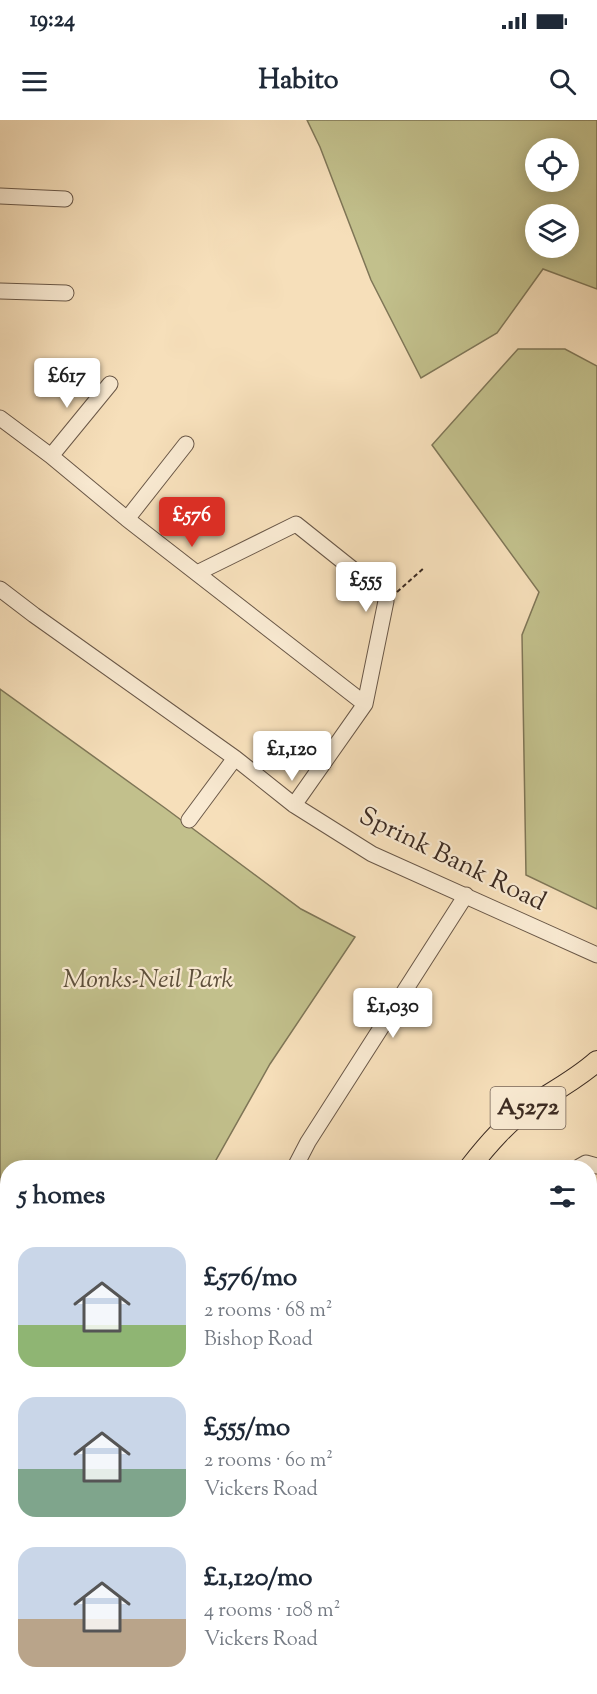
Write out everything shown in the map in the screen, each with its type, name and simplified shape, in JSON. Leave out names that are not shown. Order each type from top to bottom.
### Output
[{"type":"main road","name":"A5272","points":[[475,1160],[488,1143],[514,1119],[597,1061]]},
{"type":"street","points":[[0,196],[65,199]]},
{"type":"street","points":[[0,291],[66,293]]},
{"type":"street","points":[[51,456],[110,384]]},
{"type":"street","points":[[0,418],[364,704]]},
{"type":"street","points":[[127,519],[186,444]]},
{"type":"street","points":[[197,573],[296,524],[385,595],[386,601],[364,704],[294,805]]},
{"type":"street","name":"Sprink Bank Road","points":[[0,589],[235,758],[294,805],[372,854],[597,955]]},
{"type":"street","points":[[189,820],[235,758]]},
{"type":"street","points":[[299,1160],[466,895]]},
{"type":"path","points":[[386,601],[424,568]]},
{"type":"green space","points":[[307,120],[597,120],[597,289],[543,269],[497,333],[421,378],[371,280],[320,147]]},
{"type":"green space","points":[[518,349],[565,349],[597,366],[597,909],[526,875],[522,635],[539,592],[432,445]]},
{"type":"green space","name":"Monks-Neil Park","points":[[0,689],[301,909],[355,937],[270,1064],[216,1160],[0,1160]]}]
